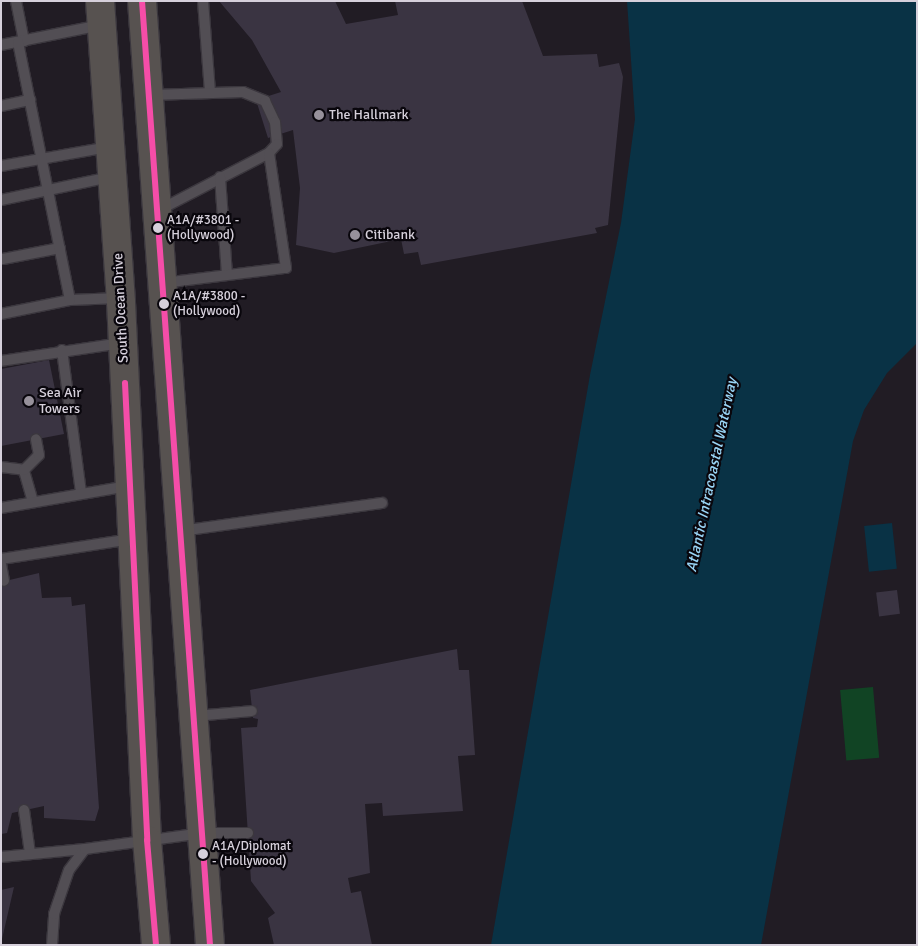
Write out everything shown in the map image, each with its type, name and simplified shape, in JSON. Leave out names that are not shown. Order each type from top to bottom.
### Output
[{"type":"main road","points":[[142,1],[164,344],[203,833],[210,945]]},
{"type":"main road","name":"South Ocean Drive","points":[[101,13],[121,293],[147,840],[156,945]]},
{"type":"main road","points":[[121,293],[132,325],[147,338],[164,344]]},
{"type":"lane","points":[[16,1],[30,100],[70,300]]},
{"type":"lane","points":[[203,1],[210,93]]},
{"type":"lane","points":[[1,46],[21,42],[101,13]]},
{"type":"lane","points":[[148,95],[243,92],[265,101],[275,122],[277,144],[269,153],[156,212]]},
{"type":"lane","points":[[1,106],[30,100]]},
{"type":"lane","points":[[1,166],[110,147]]},
{"type":"lane","points":[[160,283],[286,268],[269,153]]},
{"type":"lane","points":[[1,200],[112,177]]},
{"type":"lane","points":[[220,177],[227,274]]},
{"type":"lane","points":[[3,259],[60,248]]},
{"type":"lane","points":[[1,314],[70,300],[121,293]]},
{"type":"lane","points":[[1,361],[21,361],[62,350],[123,343]]},
{"type":"lane","points":[[62,350],[81,493]]},
{"type":"lane","points":[[24,470],[39,455],[36,440]]},
{"type":"lane","points":[[1,467],[24,470]]},
{"type":"lane","points":[[24,470],[32,502]]},
{"type":"lane","points":[[1,508],[130,486]]},
{"type":"lane","points":[[179,532],[382,503]]},
{"type":"lane","points":[[1,559],[132,539]]},
{"type":"lane","points":[[1,564],[4,581]]},
{"type":"lane","points":[[194,716],[252,711]]},
{"type":"lane","points":[[24,810],[30,853]]},
{"type":"lane","points":[[1,857],[85,849],[203,833],[248,833]]},
{"type":"lane","points":[[52,945],[57,905],[69,870],[85,849]]},
{"type":"green space","points":[[873,687],[879,758],[846,761],[840,690]]},
{"type":"water","name":"Atlantic Intracoastal Waterway","points":[[627,1],[917,1],[917,343],[887,373],[864,410],[853,441],[761,945],[491,945],[590,375],[621,223],[635,119]]},
{"type":"water","points":[[892,523],[897,569],[869,572],[864,526]]},
{"type":"building","points":[[219,1],[335,1],[346,24],[398,15],[395,1],[522,1],[543,56],[597,54],[599,67],[619,63],[623,77],[608,225],[595,228],[597,233],[421,265],[418,252],[404,254],[401,239],[334,253],[296,245],[300,188],[293,130],[268,138],[256,100],[281,92],[252,40]]},
{"type":"building","name":"Sea Air Towers","points":[[49,360],[64,434],[1,446],[1,369]]},
{"type":"building","points":[[39,573],[42,598],[71,597],[72,606],[85,604],[99,808],[95,821],[44,818],[44,806],[12,813],[7,833],[1,834],[1,582]]},
{"type":"building","points":[[897,590],[900,614],[879,616],[876,593]]},
{"type":"building","points":[[457,649],[459,670],[469,670],[475,755],[458,756],[463,811],[383,816],[382,803],[365,804],[370,873],[348,878],[351,893],[361,891],[372,945],[274,945],[268,918],[275,913],[251,881],[241,728],[257,727],[258,719],[253,718],[250,690]]},
{"type":"building","points":[[14,887],[2,939],[1,890]]},
{"type":"transit line","points":[[142,1],[210,945]]},
{"type":"transit line","points":[[125,383],[147,840],[156,945]]},
{"type":"place","name":"The Hallmark","points":[[319,115]]},
{"type":"place","name":"A1A/#3801 - (Hollywood)","points":[[158,228]]},
{"type":"place","name":"Citibank","points":[[355,235]]},
{"type":"place","name":"A1A/#3800 - (Hollywood)","points":[[164,304]]},
{"type":"place","name":"Sea Air Towers","points":[[29,401]]},
{"type":"place","name":"A1A/Diplomat - (Hollywood)","points":[[203,854]]}]
